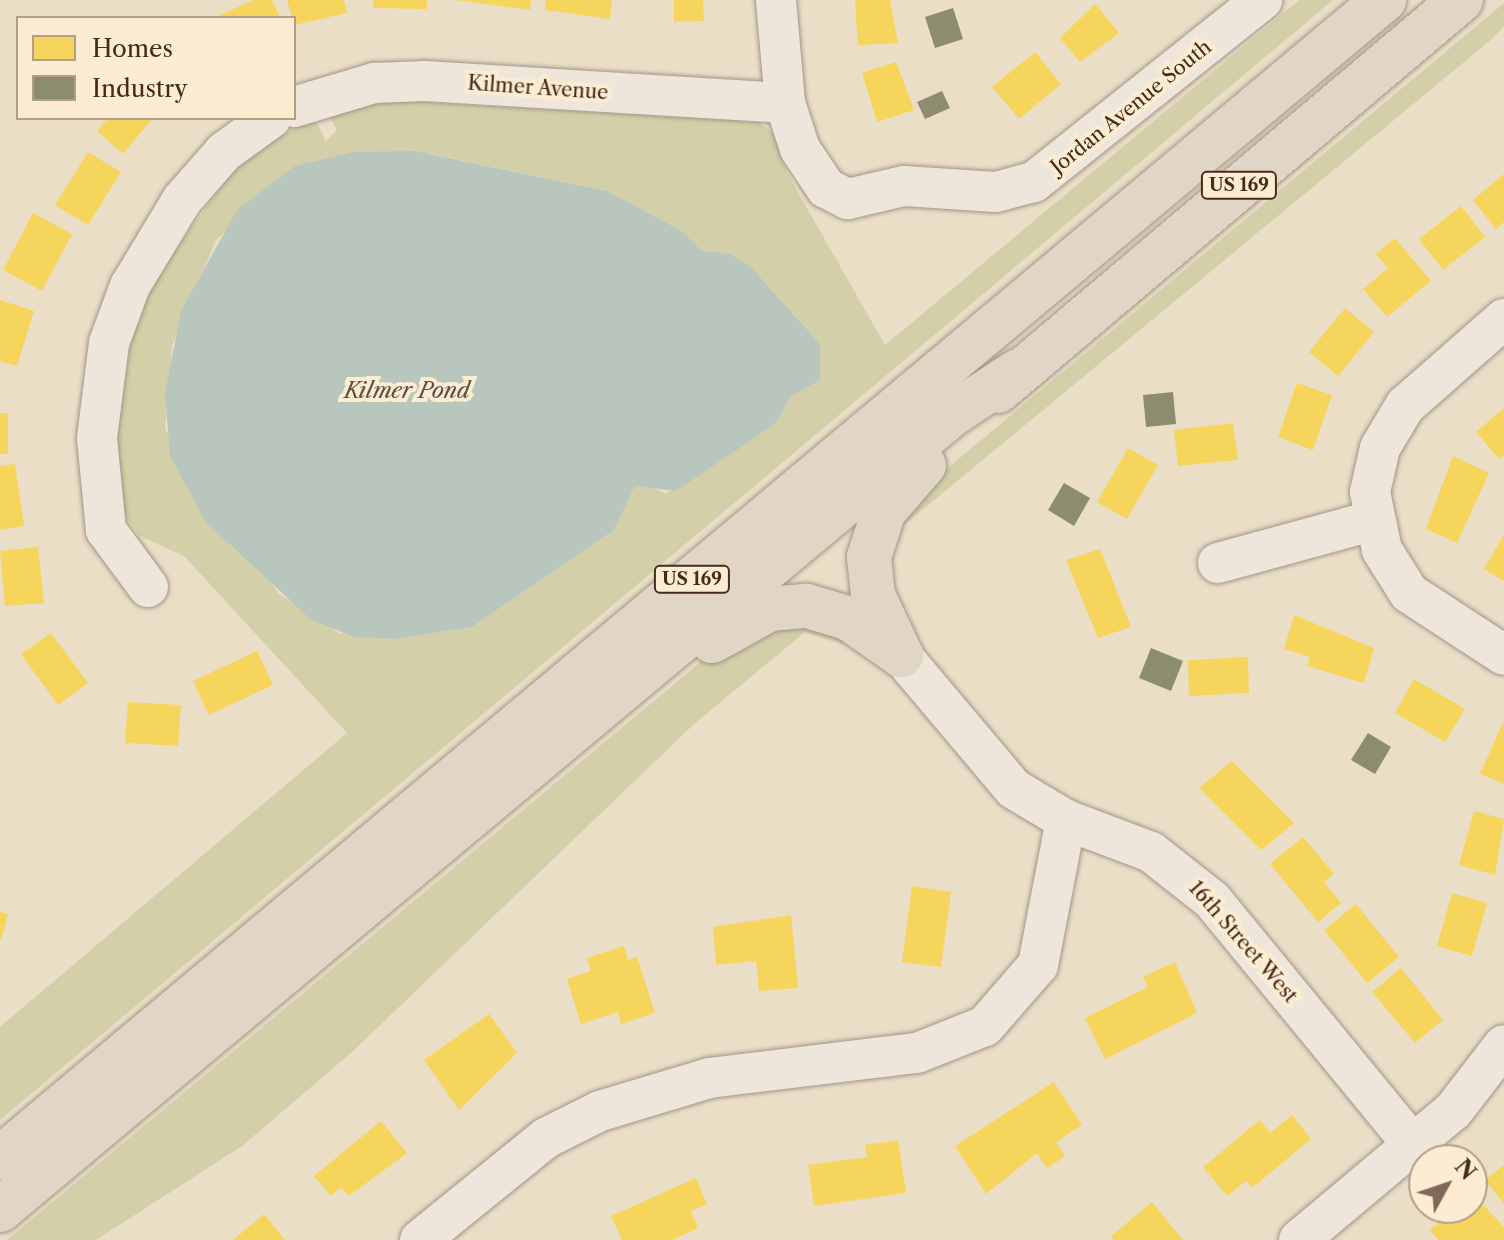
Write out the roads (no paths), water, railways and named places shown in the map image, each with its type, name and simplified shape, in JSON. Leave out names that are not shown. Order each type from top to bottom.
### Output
[{"type":"highway","name":"US 169","points":[[0,1158],[1384,0]]},
{"type":"highway","name":"US 169","points":[[0,1210],[951,415],[1018,371],[1461,0]]},
{"type":"highway","points":[[901,655],[869,575],[877,526],[907,482],[1018,371]]},
{"type":"highway","points":[[459,827],[731,628],[770,609],[827,610],[901,655]]},
{"type":"street","points":[[776,0],[785,103]]},
{"type":"street","name":"Jordan Avenue South","points":[[785,103],[813,174],[848,199],[904,186],[996,192],[1034,182],[1262,0]]},
{"type":"street","name":"Kilmer Avenue","points":[[296,106],[374,83],[425,81],[785,103]]},
{"type":"street","points":[[148,587],[106,530],[97,438],[109,343],[135,276],[182,200],[224,152],[268,120]]},
{"type":"street","points":[[1504,319],[1425,384],[1390,426],[1374,467],[1372,521],[1409,593],[1504,655]]},
{"type":"street","points":[[1218,563],[1372,521]]},
{"type":"street","name":"16th Street West","points":[[901,655],[1014,789],[1066,820],[1128,840],[1202,891],[1412,1144]]},
{"type":"street","points":[[420,1240],[546,1138],[600,1111],[709,1078],[917,1053],[985,1026],[1038,965],[1066,820]]},
{"type":"street","points":[[1414,1144],[1474,1090],[1504,1045]]},
{"type":"street","points":[[1299,1240],[1408,1149]]},
{"type":"water","name":"Kilmer Pond","points":[[415,151],[607,191],[682,231],[702,251],[730,254],[751,267],[820,344],[820,380],[791,396],[776,423],[676,491],[635,486],[614,530],[472,627],[397,639],[354,637],[310,619],[206,522],[170,456],[165,393],[181,311],[237,210],[295,166],[354,152]]}]
